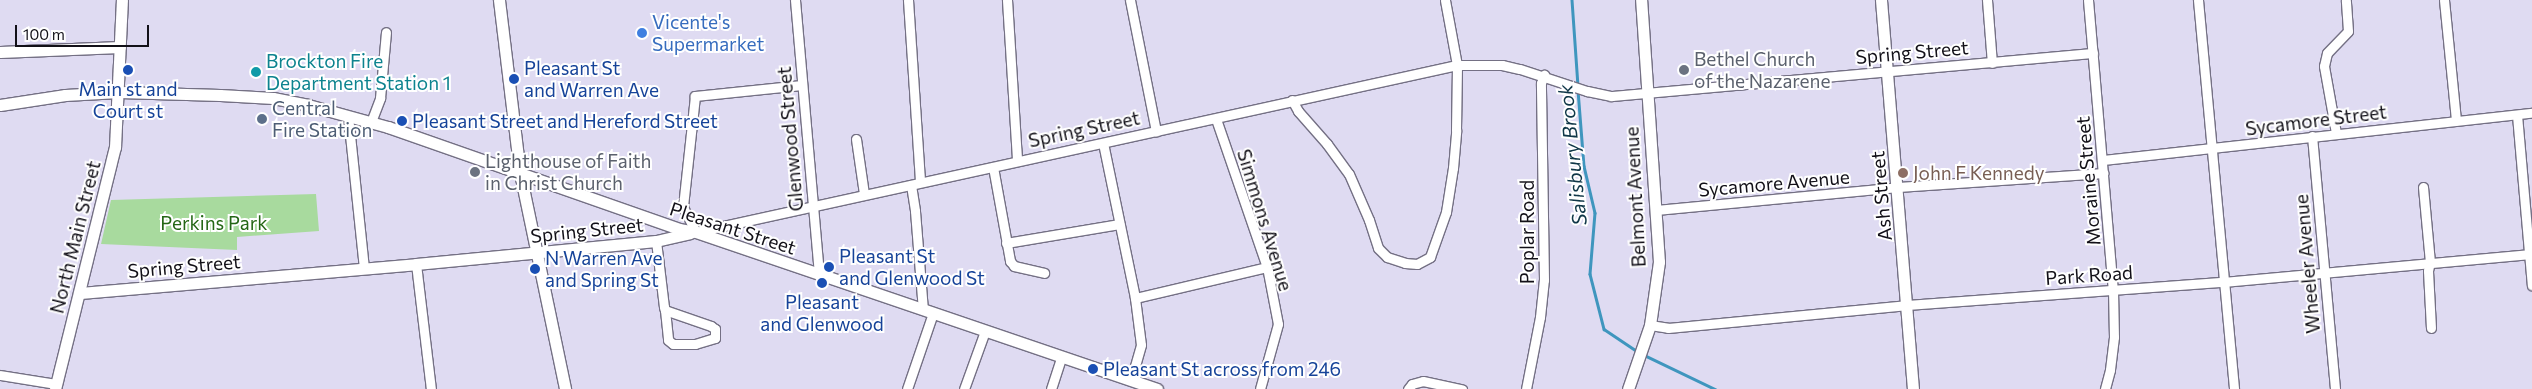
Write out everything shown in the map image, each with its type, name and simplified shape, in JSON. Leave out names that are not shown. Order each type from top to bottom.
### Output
[{"type":"main road","name":"North Main Street","points":[[56,387],[115,148],[122,0]]},
{"type":"main road","points":[[499,0],[520,173],[565,389]]},
{"type":"main road","name":"Belmont Avenue","points":[[1628,389],[1650,325],[1659,262],[1641,0]]},
{"type":"main road","name":"Ash Street","points":[[1881,0],[1908,305],[1913,389]]},
{"type":"main road","points":[[0,52],[120,47]]},
{"type":"main road","name":"Pleasant Street","points":[[0,105],[65,95],[119,92],[273,98],[308,105],[371,122],[679,229],[696,232],[985,330],[1061,358],[1157,389]]},
{"type":"main road","name":"Spring Street","points":[[80,293],[416,264],[656,240],[696,232]]},
{"type":"street","name":"Glenwood Street","points":[[795,0],[819,275]]},
{"type":"street","points":[[907,389],[928,312],[915,211],[908,0]]},
{"type":"street","points":[[1007,0],[1016,161]]},
{"type":"street","points":[[1130,0],[1156,131]]},
{"type":"street","points":[[1292,100],[1298,111],[1327,144],[1349,174],[1369,220],[1378,248],[1387,257],[1417,264],[1430,258],[1446,212],[1454,168],[1456,65],[1445,0]]},
{"type":"street","points":[[1987,0],[1992,64]]},
{"type":"street","name":"Moraine Street","points":[[2088,0],[2104,172],[2112,290],[2114,337],[2110,370],[2105,389]]},
{"type":"street","points":[[2198,0],[2222,282],[2234,389]]},
{"type":"street","points":[[2336,133],[2324,66],[2327,53],[2348,31],[2346,0]]},
{"type":"street","points":[[2444,0],[2456,120]]},
{"type":"street","points":[[371,122],[380,98],[386,32]]},
{"type":"street","name":"Spring Street","points":[[696,232],[1456,65],[1502,65],[1544,75],[1586,91],[1611,96],[1992,64],[2093,53]]},
{"type":"street","name":"Poplar Road","points":[[1526,389],[1540,317],[1544,280],[1541,83],[1544,75]]},
{"type":"street","points":[[696,232],[683,207],[695,96],[802,85]]},
{"type":"street","name":"Sycamore Street","points":[[2103,160],[2532,113]]},
{"type":"street","points":[[2517,114],[2532,285]]},
{"type":"street","points":[[348,116],[364,268]]},
{"type":"street","name":"Simmons Avenue","points":[[1216,118],[1267,266],[1278,324],[1260,389]]},
{"type":"street","name":"Wheeler Avenue","points":[[2312,136],[2335,389]]},
{"type":"street","points":[[856,139],[864,194]]},
{"type":"street","points":[[1103,143],[1135,298],[1141,345],[1131,380]]},
{"type":"street","points":[[993,167],[1010,261],[1014,266],[1044,274]]},
{"type":"street","name":"Sycamore Avenue","points":[[1656,210],[1898,187],[2104,172]]},
{"type":"street","points":[[2422,187],[2430,262],[2428,270],[2431,328]]},
{"type":"street","points":[[1006,243],[1119,224]]},
{"type":"street","points":[[656,240],[668,340],[673,344],[695,344],[715,338],[715,329],[711,326],[665,310]]},
{"type":"street","name":"Park Road","points":[[1650,325],[1668,328],[1908,305],[2222,282],[2530,254]]},
{"type":"street","points":[[416,264],[431,389]]},
{"type":"street","points":[[1135,298],[1267,266]]},
{"type":"street","points":[[964,389],[985,330]]},
{"type":"street","points":[[1051,389],[1061,358]]},
{"type":"street","points":[[0,374],[56,387]]},
{"type":"street","points":[[1408,389],[1412,384],[1423,381],[1462,389]]},
{"type":"green space","name":"Perkins Park","points":[[316,194],[319,231],[237,237],[237,250],[101,244],[111,200]]},
{"type":"waterway","name":"Salisbury Brook","points":[[1572,0],[1578,85]]},
{"type":"waterway","name":"Salisbury Brook","points":[[1578,90],[1584,166],[1595,213],[1590,274],[1604,329],[1637,351]]},
{"type":"waterway","name":"Salisbury Brook","points":[[1644,355],[1715,389]]},
{"type":"place","name":"Vicente's Supermarket","points":[[642,33]]},
{"type":"place","name":"Main st and Court st","points":[[128,70]]},
{"type":"place","name":"Bethel Church of the Nazarene","points":[[1684,70]]},
{"type":"place","name":"Brockton Fire Department Station 1","points":[[256,72]]},
{"type":"place","name":"Pleasant St and Warren Ave","points":[[514,79]]},
{"type":"place","name":"Central Fire Station","points":[[262,119]]},
{"type":"place","name":"Pleasant Street and Hereford Street","points":[[402,121]]},
{"type":"place","name":"Lighthouse of Faith in Christ Church","points":[[475,172]]},
{"type":"place","name":"John F Kennedy","points":[[1903,173]]},
{"type":"place","name":"Pleasant St and Glenwood St","points":[[829,267]]},
{"type":"place","name":"N Warren Ave and Spring St","points":[[535,269]]},
{"type":"place","name":"Pleasant and Glenwood","points":[[822,283]]},
{"type":"place","name":"Pleasant St across from 246","points":[[1093,369]]}]
